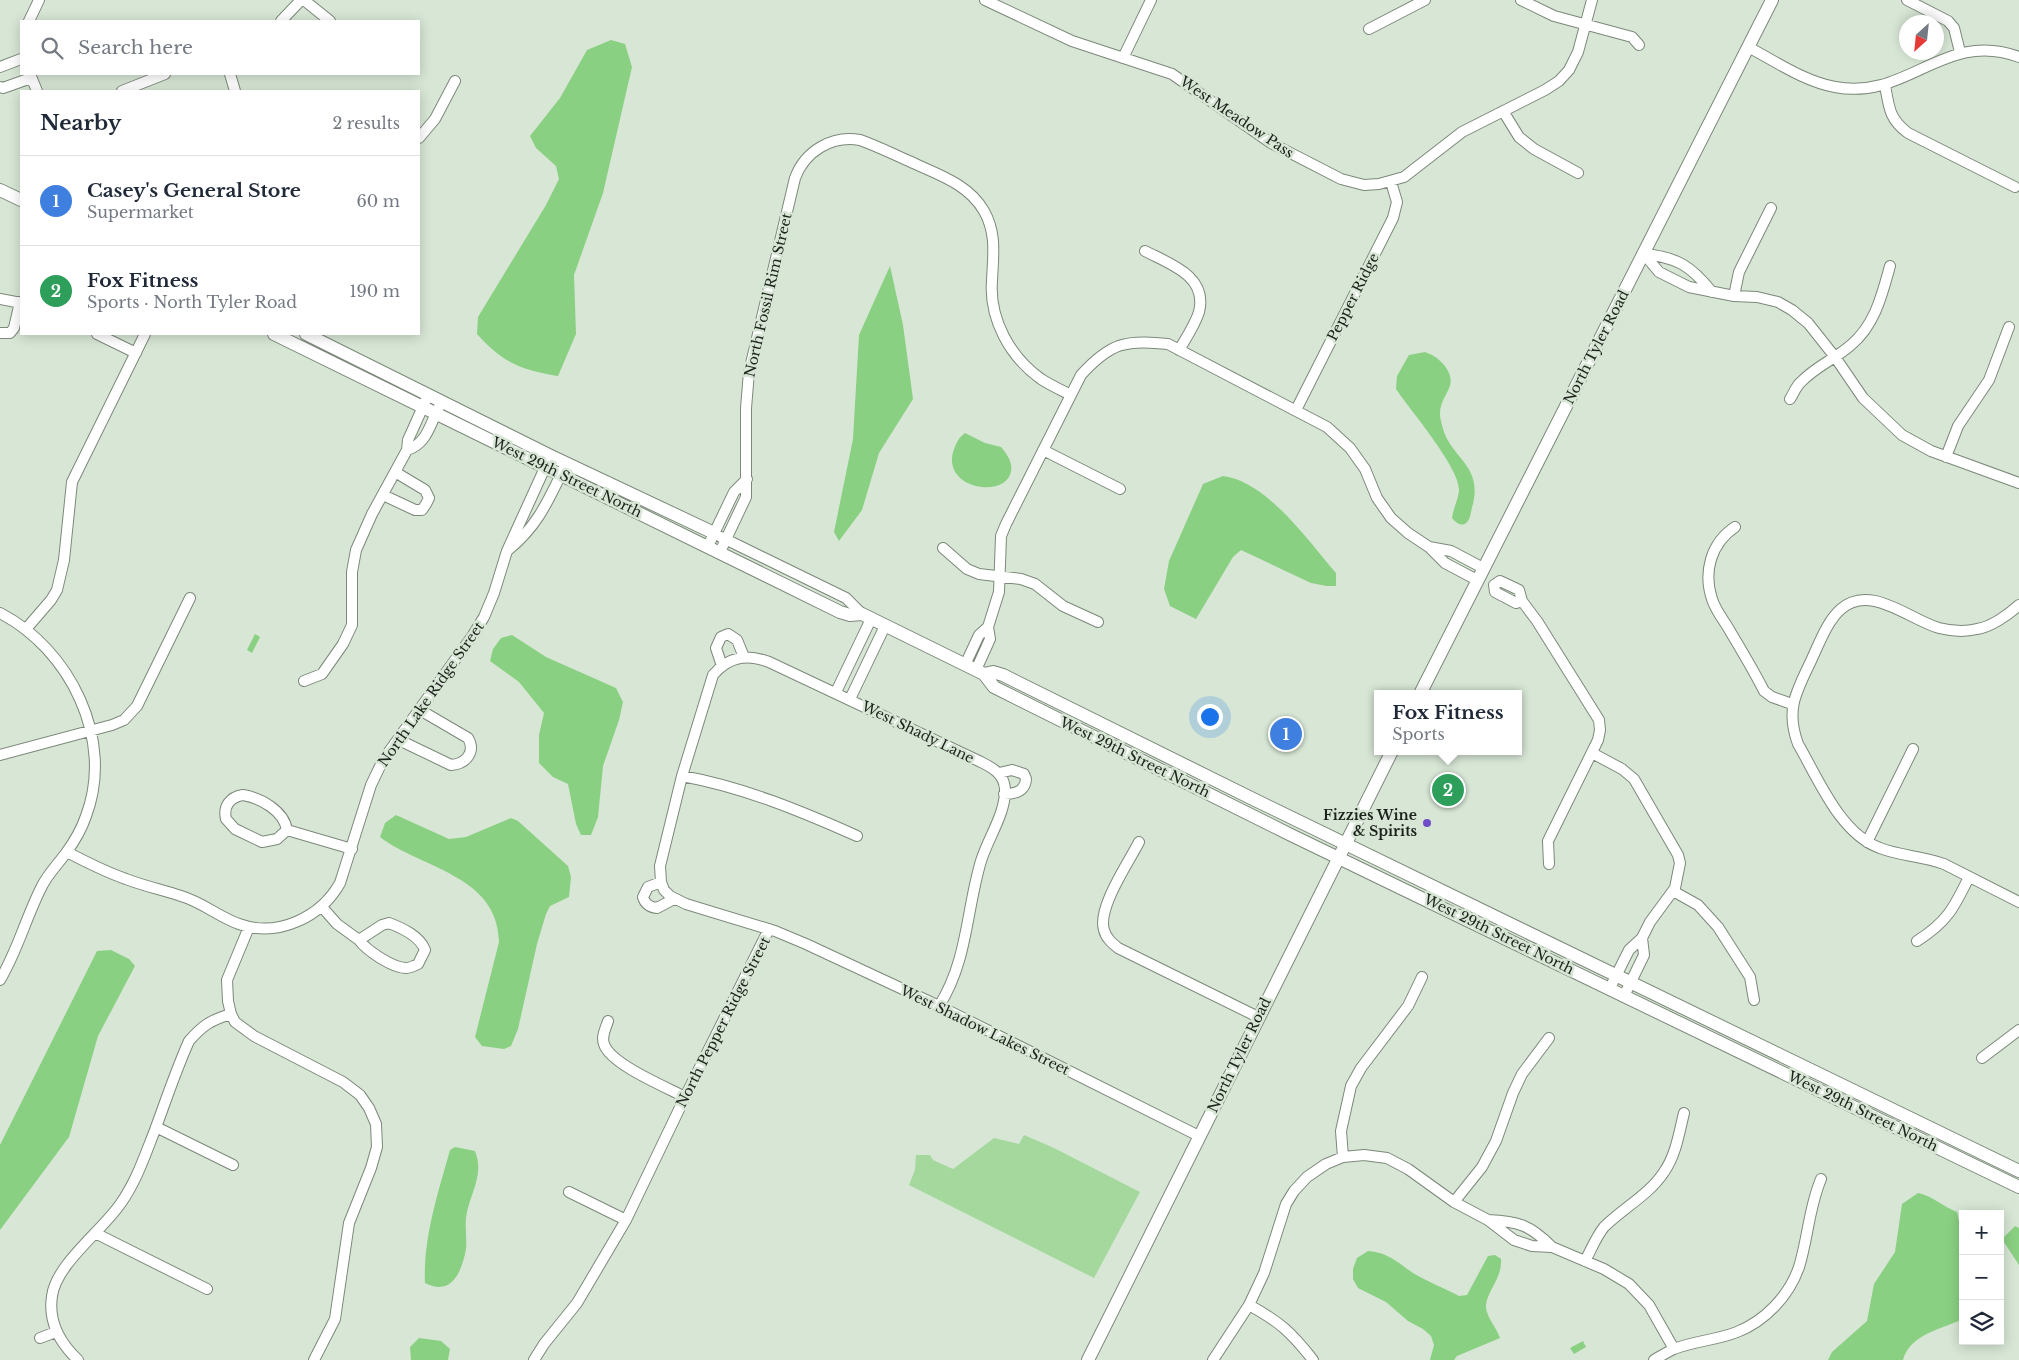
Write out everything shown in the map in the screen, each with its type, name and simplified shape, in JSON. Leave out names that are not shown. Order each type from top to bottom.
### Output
[{"type":"main road","name":"North Tyler Road","points":[[1422,690],[1644,254],[1748,47],[1769,1]]},
{"type":"main road","points":[[0,190],[20,200]]},
{"type":"main road","name":"West 29th Street North","points":[[276,335],[422,406],[439,407],[548,462],[714,533]]},
{"type":"main road","name":"West 29th Street North","points":[[308,335],[429,395],[439,407]]},
{"type":"main road","name":"West 29th Street North","points":[[564,469],[714,549],[840,612],[850,615],[867,616],[975,670],[994,687],[1339,857],[2019,1187]]},
{"type":"main road","name":"West 29th Street North","points":[[975,670],[1003,674],[1615,976],[2019,1171]]},
{"type":"main road","name":"North Tyler Road","points":[[1088,1360],[1390,755]]},
{"type":"street","points":[[29,20],[39,0]]},
{"type":"street","points":[[282,20],[302,0],[329,20]]},
{"type":"street","name":"West Meadow Pass","points":[[985,0],[1001,3],[1072,41],[1172,74],[1271,143],[1341,180],[1364,185],[1391,182],[1404,177],[1462,132],[1559,81],[1569,70],[1578,52],[1592,0]]},
{"type":"street","points":[[1123,58],[1152,0]]},
{"type":"street","points":[[1369,29],[1425,0]]},
{"type":"street","points":[[1521,0],[1554,16],[1632,37],[1639,44]]},
{"type":"street","points":[[1907,0],[1948,21],[1954,28],[1960,52]]},
{"type":"street","points":[[1748,47],[1805,76],[1835,88],[1865,88],[1885,85],[1904,79],[1944,58],[1960,52],[1993,51],[2019,57]]},
{"type":"street","points":[[0,67],[20,59]]},
{"type":"street","points":[[125,90],[162,75]]},
{"type":"street","points":[[230,75],[235,90]]},
{"type":"street","points":[[0,87],[3,88],[30,76],[37,90]]},
{"type":"street","points":[[420,137],[435,119],[455,81]]},
{"type":"street","points":[[1885,85],[1890,112],[1899,126],[1908,133],[2015,187]]},
{"type":"street","points":[[1503,111],[1519,137],[1534,149],[1578,173]]},
{"type":"street","name":"North Fossil Rim Street","points":[[714,549],[726,539],[746,497],[746,408],[749,372],[795,178],[799,167],[816,149],[833,142],[852,138],[860,140],[955,182],[971,194],[984,211],[992,230],[995,250],[992,283],[993,306],[1007,342],[1016,355],[1041,379],[1071,395]]},
{"type":"street","name":"Pepper Ridge","points":[[1296,410],[1393,218],[1397,202],[1391,182]]},
{"type":"street","points":[[1734,296],[1739,272],[1770,208]]},
{"type":"street","points":[[1145,251],[1185,272],[1194,280],[1199,292],[1198,313],[1180,350]]},
{"type":"street","points":[[1644,254],[1666,256],[1686,266],[1712,292]]},
{"type":"street","points":[[1644,254],[1659,272],[1689,287],[1734,296],[1757,297],[1778,302],[1792,310],[1808,323],[1835,357],[1863,398],[1902,435],[1946,457],[1984,469],[2019,484]]},
{"type":"street","points":[[1790,399],[1800,382],[1852,344],[1873,318],[1890,266]]},
{"type":"street","points":[[0,299],[20,303]]},
{"type":"street","points":[[0,332],[10,333],[14,328],[20,307]]},
{"type":"street","points":[[1946,457],[1958,426],[1989,380],[2009,327]]},
{"type":"street","points":[[99,335],[136,353]]},
{"type":"street","points":[[26,629],[51,600],[57,590],[64,560],[72,482],[145,335]]},
{"type":"street","points":[[975,670],[990,639],[988,627],[999,592],[1001,578],[1001,536],[1081,375],[1104,353],[1127,342],[1141,341],[1168,344],[1326,426],[1350,448],[1365,469],[1377,498],[1391,518],[1408,533],[1430,547],[1445,563],[1479,575],[1494,585],[1495,592],[1516,603],[1522,601],[1537,621],[1599,720],[1600,730],[1592,753],[1548,841],[1549,864]]},
{"type":"street","points":[[304,682],[322,674],[338,652],[352,625],[352,572],[356,550],[382,495],[407,450],[408,440],[422,406],[429,395]]},
{"type":"street","points":[[407,450],[418,447],[426,436],[439,407]]},
{"type":"street","points":[[1043,450],[1120,489]]},
{"type":"street","name":"North Lake Ridge Street","points":[[66,852],[128,880],[182,896],[238,924],[249,927],[271,929],[292,924],[309,917],[322,907],[332,897],[340,883],[352,849],[370,785],[383,760],[474,635],[484,617],[494,593],[507,551],[548,462]]},
{"type":"street","points":[[507,551],[524,537],[536,522],[564,469]]},
{"type":"street","points":[[382,495],[415,510],[422,510],[426,504],[429,498],[425,490],[395,472]]},
{"type":"street","points":[[714,549],[714,533],[734,492],[747,479]]},
{"type":"street","points":[[726,508],[738,513]]},
{"type":"street","points":[[1735,527],[1724,535],[1717,545],[1711,562],[1709,576],[1713,601],[1764,691],[1772,697],[1792,704]]},
{"type":"street","name":"West 29th Street North","points":[[714,533],[846,598],[867,616]]},
{"type":"street","points":[[943,548],[967,569],[979,574],[1021,579],[1035,584],[1063,606],[1098,622]]},
{"type":"street","points":[[0,755],[124,720],[138,706],[190,598]]},
{"type":"street","points":[[2019,605],[2003,617],[1979,629],[1956,631],[1926,623],[1879,601],[1868,600],[1848,604],[1831,620],[1792,704],[1792,723],[1798,744],[1845,823],[1855,834],[1880,848],[1932,860],[2019,902]]},
{"type":"street","points":[[0,613],[26,629],[59,665],[71,683],[85,710],[96,761],[94,786],[86,818],[66,852],[43,884],[10,963],[0,980]]},
{"type":"street","points":[[661,882],[648,888],[643,897],[648,906],[657,908],[674,899],[664,890],[661,882],[660,866],[682,776],[713,675],[722,666],[733,660],[744,657],[758,658],[836,692],[867,616]]},
{"type":"street","points":[[850,699],[885,626]]},
{"type":"street","points":[[722,666],[716,648],[721,637],[728,634],[737,640],[744,657]]},
{"type":"street","name":"West Shady Lane","points":[[836,692],[981,762],[999,773]]},
{"type":"street","points":[[398,740],[451,765],[459,764],[467,759],[471,751],[471,743],[468,738],[420,710]]},
{"type":"street","points":[[1867,842],[1913,749]]},
{"type":"street","points":[[1592,753],[1622,769],[1634,780],[1678,855],[1680,863],[1679,876],[1673,891],[1650,922],[1642,938],[1629,950],[1610,988]]},
{"type":"street","points":[[1172,775],[1178,762]]},
{"type":"street","points":[[939,1006],[950,989],[962,956],[981,861],[1003,805],[1003,782],[999,773],[1012,770],[1024,774],[1026,783],[1019,792],[1004,794]]},
{"type":"street","points":[[682,776],[750,793],[857,836]]},
{"type":"street","points":[[288,830],[283,817],[277,811],[250,796],[235,796],[226,807],[226,819],[230,825],[257,841],[270,841],[288,830],[352,849]]},
{"type":"street","points":[[1139,842],[1107,903],[1103,915],[1103,930],[1109,940],[1118,948],[1258,1017]]},
{"type":"street","points":[[1917,941],[1941,924],[1948,916],[1969,877]]},
{"type":"street","points":[[1673,891],[1698,905],[1718,927],[1750,977],[1754,1000]]},
{"type":"street","name":"North Pepper Ridge Street","points":[[534,1360],[577,1302],[626,1220],[769,929],[674,899]]},
{"type":"street","points":[[322,907],[336,924],[359,940],[364,947],[398,966],[408,968],[418,964],[425,950],[421,942],[414,936],[389,923],[382,925],[359,940]]},
{"type":"street","points":[[249,927],[227,980],[226,991],[231,1014],[235,1022],[254,1036],[343,1082],[360,1095],[369,1108],[376,1124],[377,1147],[371,1168],[349,1223],[335,1319],[314,1360]]},
{"type":"street","name":"West Shadow Lakes Street","points":[[769,929],[806,944],[939,1006],[1199,1136]]},
{"type":"street","points":[[1624,996],[1644,955],[1642,938]]},
{"type":"street","points":[[1343,1157],[1340,1131],[1350,1086],[1408,1006],[1422,977]]},
{"type":"street","points":[[78,1360],[65,1347],[56,1332],[51,1315],[52,1296],[57,1279],[120,1205],[137,1176],[189,1041],[200,1028],[214,1019],[231,1014]]},
{"type":"street","points":[[608,1021],[604,1031],[603,1043],[609,1052],[622,1064],[685,1097]]},
{"type":"street","points":[[1982,1058],[2019,1030]]},
{"type":"street","points":[[1454,1202],[1487,1158],[1496,1141],[1513,1093],[1522,1074],[1549,1038]]},
{"type":"street","points":[[1585,1261],[1596,1238],[1604,1227],[1654,1185],[1664,1172],[1672,1156],[1684,1113]]},
{"type":"street","points":[[156,1127],[233,1166]]},
{"type":"street","points":[[1213,1360],[1249,1304],[1264,1273],[1286,1204],[1294,1191],[1307,1177],[1326,1164],[1343,1157],[1364,1155],[1387,1158],[1408,1169],[1454,1202],[1488,1220],[1514,1240],[1532,1246],[1552,1247],[1604,1268],[1629,1284],[1649,1305],[1674,1349]]},
{"type":"street","points":[[1654,1360],[1674,1349],[1736,1332],[1752,1324],[1780,1301],[1791,1284],[1798,1267],[1814,1195],[1822,1178]]},
{"type":"street","points":[[569,1192],[626,1220]]},
{"type":"street","points":[[1488,1220],[1510,1221],[1524,1226],[1537,1232],[1552,1247]]},
{"type":"street","points":[[95,1233],[207,1289]]},
{"type":"street","points":[[1249,1304],[1275,1319],[1296,1338],[1313,1360]]},
{"type":"street","points":[[40,1338],[56,1332]]},
{"type":"shaded area","points":[[611,40],[625,44],[632,67],[603,193],[574,275],[576,334],[558,376],[523,368],[495,352],[477,334],[478,317],[546,205],[559,179],[556,166],[536,148],[530,136],[560,98],[587,50]]},
{"type":"shaded area","points":[[890,266],[903,325],[913,399],[879,453],[862,510],[839,541],[834,532],[853,439],[859,335]]},
{"type":"shaded area","points":[[1425,352],[1440,360],[1451,379],[1440,414],[1447,439],[1465,463],[1473,480],[1475,491],[1473,504],[1465,524],[1457,523],[1452,518],[1459,491],[1452,469],[1434,440],[1396,389],[1397,376],[1409,355]]},
{"type":"shaded area","points":[[965,433],[985,443],[1001,447],[1011,464],[1011,471],[1007,480],[999,485],[977,486],[966,482],[957,475],[952,465],[953,452],[959,439]]},
{"type":"shaded area","points":[[1223,476],[1240,481],[1256,489],[1286,515],[1336,573],[1336,586],[1311,583],[1241,550],[1233,557],[1196,619],[1170,606],[1164,589],[1169,561],[1203,484]]},
{"type":"shaded area","points":[[255,634],[260,637],[252,653],[247,650]]},
{"type":"shaded area","points":[[512,635],[546,657],[616,688],[623,702],[619,720],[603,766],[598,817],[591,835],[581,835],[576,824],[568,784],[553,777],[539,763],[539,735],[544,713],[519,682],[490,661],[493,649],[501,638]]},
{"type":"shaded area","points":[[396,815],[449,839],[466,837],[511,818],[518,821],[568,866],[571,877],[569,897],[550,906],[546,914],[537,944],[518,1029],[511,1046],[504,1049],[482,1046],[475,1037],[499,942],[495,920],[486,902],[472,888],[455,876],[397,848],[380,837],[385,823]]},
{"type":"shaded area","points":[[111,950],[129,959],[135,966],[98,1036],[69,1137],[0,1230],[0,1145],[97,951]]},
{"type":"shaded area","points":[[1024,1135],[1052,1147],[1140,1192],[1094,1278],[909,1185],[915,1170],[916,1155],[930,1155],[933,1160],[953,1169],[994,1138],[1019,1144]]},
{"type":"shaded area","points":[[455,1147],[475,1151],[478,1169],[466,1218],[466,1249],[462,1266],[454,1280],[442,1287],[425,1283],[426,1249],[432,1216],[450,1150]]},
{"type":"shaded area","points":[[1918,1193],[1957,1212],[1959,1221],[1959,1321],[1920,1338],[1912,1344],[1903,1360],[1828,1360],[1832,1352],[1867,1321],[1874,1284],[1895,1252],[1902,1204]]},
{"type":"shaded area","points":[[2015,1226],[2019,1228],[2019,1265],[2004,1242],[2004,1237]]},
{"type":"shaded area","points":[[1368,1251],[1387,1256],[1413,1273],[1459,1296],[1467,1295],[1488,1256],[1495,1255],[1501,1259],[1501,1266],[1487,1299],[1486,1309],[1500,1338],[1457,1356],[1454,1360],[1430,1360],[1434,1345],[1431,1336],[1408,1321],[1386,1302],[1358,1288],[1353,1279],[1353,1269],[1357,1258]]},
{"type":"shaded area","points":[[419,1338],[441,1341],[450,1349],[448,1360],[411,1360],[410,1347]]},
{"type":"shaded area","points":[[1583,1341],[1586,1347],[1574,1354],[1570,1348]]},
{"type":"place","name":"Casey's General Store","points":[[1286,734]]},
{"type":"place","name":"Fox Fitness","points":[[1448,790]]},
{"type":"place","name":"Fizzies Wine & Spirits","points":[[1427,823]]}]
